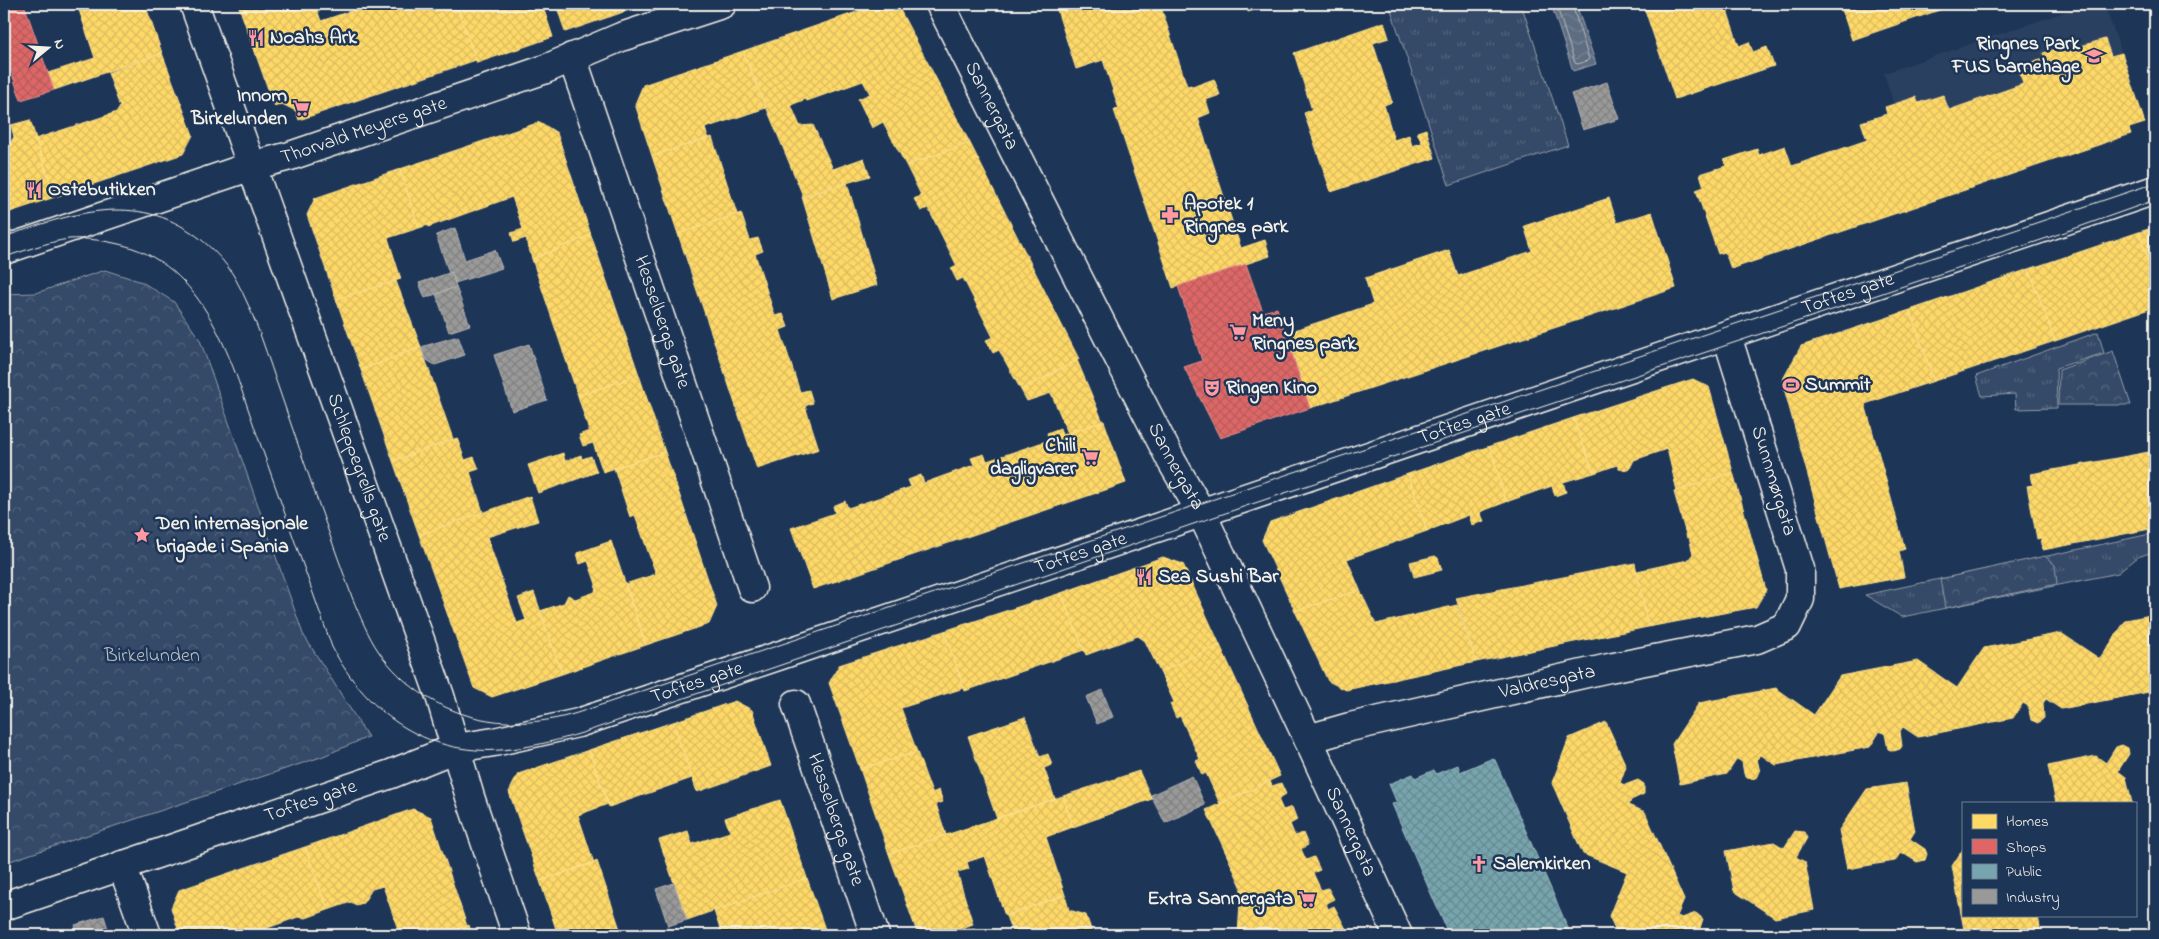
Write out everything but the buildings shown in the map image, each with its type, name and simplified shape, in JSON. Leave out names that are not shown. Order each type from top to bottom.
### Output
[{"type":"street","name":"Schleppegrells gate","points":[[194,4],[421,640],[470,797],[518,935]]},
{"type":"street","name":"Thorvald Meyers gate","points":[[4,250],[543,70],[621,37],[722,4]]},
{"type":"street","name":"Sannergata","points":[[940,4],[1112,346],[1172,462],[1201,512],[1308,738],[1398,935]]},
{"type":"street","name":"Hesselbergs gate","points":[[572,57],[752,588]]},
{"type":"street","name":"Toftes gate","points":[[4,906],[391,774],[456,748],[494,742],[578,722],[1727,336],[2155,190]]},
{"type":"street","name":"Sunnmørgata","points":[[1727,336],[1800,569],[1800,599],[1787,626]]},
{"type":"street","name":"Valdresgata","points":[[1308,738],[1599,670],[1757,639],[1787,626]]},
{"type":"street","name":"Hesselbergs gate","points":[[796,704],[875,935]]},
{"type":"street","points":[[122,865],[147,935]]},
{"type":"shaded area","points":[[2088,4],[2104,4],[2122,53],[2111,56],[2104,39],[2077,47],[2075,43],[2043,53],[2045,58],[2018,67],[2023,84],[1949,110],[1943,95],[1918,103],[1916,97],[1894,105],[1884,73]]},
{"type":"green space","points":[[1399,4],[1521,4],[1568,145],[1449,185],[1390,7]]},
{"type":"green space","name":"Birkelunden","points":[[105,270],[142,282],[174,302],[200,340],[303,634],[368,737],[321,757],[4,863],[4,294],[36,293]]},
{"type":"green space","points":[[2098,332],[2104,353],[2056,368],[2057,408],[2016,409],[2015,394],[1982,396],[1976,376]]},
{"type":"green space","points":[[2113,351],[2131,405],[2058,405],[2059,370]]},
{"type":"green space","points":[[2155,533],[2155,551],[2138,557],[2118,573],[1902,617],[1865,595]]},
{"type":"green space","points":[[2045,556],[2055,565],[2057,584],[1945,608],[1940,579]]},
{"type":"water","points":[[1551,4],[1576,4],[1596,64],[1573,71]]},
{"type":"tram line","points":[[4,237],[78,214],[127,210],[151,214],[175,223],[198,237],[208,246],[231,272],[249,307],[352,597],[368,633],[379,652],[398,674],[419,692],[443,706],[468,716],[494,721],[521,722],[549,720],[577,713],[2155,183]]},
{"type":"tram line","points":[[4,257],[61,240],[92,240],[114,243],[146,254],[173,271],[194,294],[212,321],[226,351],[239,382],[332,647],[347,672],[383,712],[405,728],[429,739],[454,747],[482,750],[529,746],[582,733],[1249,505],[2065,232],[2155,200]]},
{"type":"place","name":"Noahs Ark","points":[[256,38]]},
{"type":"place","name":"Ringnes Park FUS barnehage","points":[[2094,56]]},
{"type":"place","name":"Innom Birkelunden","points":[[301,108]]},
{"type":"place","name":"Ostebutikken","points":[[34,190]]},
{"type":"place","name":"Apotek 1 Ringnes park","points":[[1170,215]]},
{"type":"place","name":"Meny Ringnes park","points":[[1238,332]]},
{"type":"place","name":"Summit","points":[[1791,385]]},
{"type":"place","name":"Ringen Kino","points":[[1212,388]]},
{"type":"place","name":"Chili dagligvarer","points":[[1090,457]]},
{"type":"place","name":"Den internasjonale brigade i Spania","points":[[142,535]]},
{"type":"place","name":"Sea Sushi Bar","points":[[1144,577]]},
{"type":"place","name":"Salemkirken","points":[[1479,864]]},
{"type":"place","name":"Extra Sannergata","points":[[1307,899]]}]
